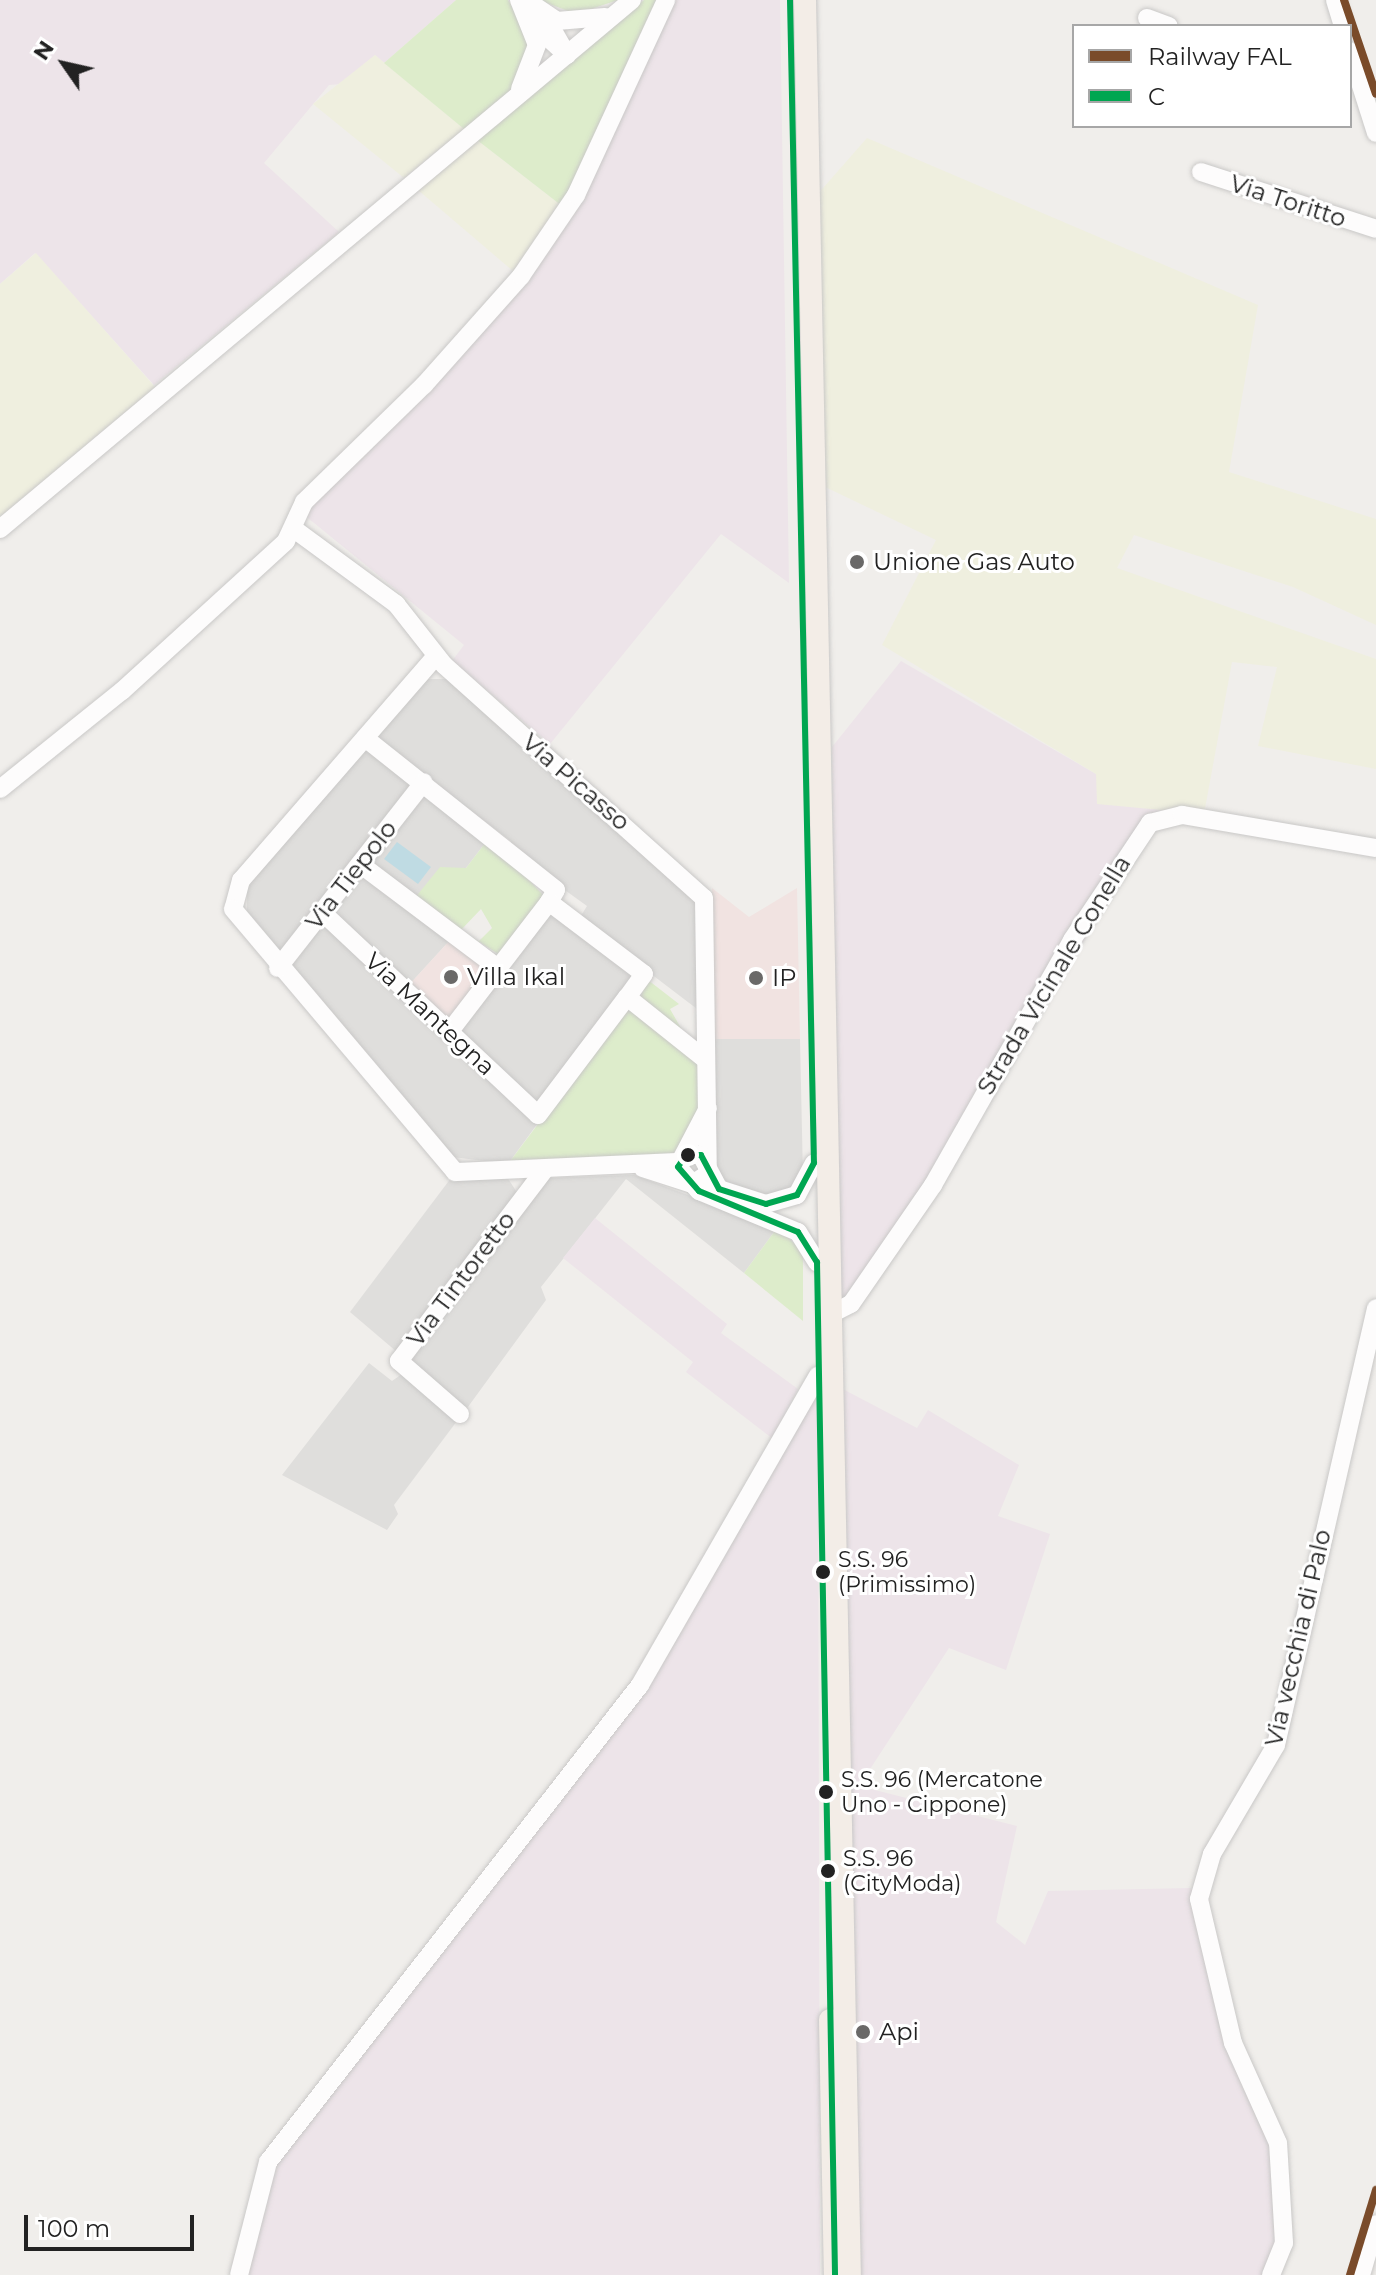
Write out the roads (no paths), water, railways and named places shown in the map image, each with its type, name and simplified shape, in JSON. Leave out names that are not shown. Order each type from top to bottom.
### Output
[{"type":"main road","points":[[790,0],[835,2275]]},
{"type":"main road","points":[[805,0],[850,2275]]},
{"type":"street","points":[[519,0],[567,55]]},
{"type":"street","points":[[511,103],[534,61],[536,18],[526,0]]},
{"type":"street","points":[[0,789],[122,691],[294,529],[304,502],[424,385],[536,256],[580,187],[666,0]]},
{"type":"street","points":[[1335,0],[1342,24]]},
{"type":"street","points":[[536,18],[588,23],[630,2]]},
{"type":"street","points":[[0,529],[630,2]]},
{"type":"street","points":[[1147,18],[1164,24]]},
{"type":"street","points":[[1352,64],[1357,95],[1376,133]]},
{"type":"street","name":"Via Toritto","points":[[1201,172],[1376,229]]},
{"type":"street","name":"Via Picasso","points":[[294,529],[396,604],[436,656],[700,890],[709,1168]]},
{"type":"street","points":[[436,656],[241,880],[233,909],[244,924],[278,968],[455,1172],[643,1168],[701,1155],[729,1195],[766,1204],[797,1195],[814,1163]]},
{"type":"street","points":[[365,738],[556,890],[450,1031]]},
{"type":"street","name":"Via Tiepolo","points":[[278,968],[424,782]]},
{"type":"street","name":"Strada Vicinale Conella","points":[[831,1314],[851,1304],[933,1185],[1072,940],[1150,823],[1182,815],[1376,848]]},
{"type":"street","points":[[360,864],[498,968]]},
{"type":"street","points":[[549,902],[644,974],[627,997],[706,1060]]},
{"type":"street","name":"Via Mantegna","points":[[322,912],[538,1115],[627,997]]},
{"type":"street","points":[[687,1183],[681,1160],[709,1106]]},
{"type":"street","points":[[643,1168],[687,1183],[798,1232],[817,1262]]},
{"type":"street","points":[[687,1183],[702,1181],[709,1168]]},
{"type":"street","name":"Via Tintoretto","points":[[460,1414],[399,1361],[544,1171]]},
{"type":"street","name":"Via vecchia di Palo","points":[[1271,2275],[1284,2243],[1278,2143],[1233,2043],[1199,1899],[1212,1854],[1276,1745],[1376,1308]]},
{"type":"street","points":[[239,2275],[268,2162],[640,1685],[818,1376]]},
{"type":"street","points":[[1361,2275],[1372,2249],[1376,2224]]},
{"type":"water","points":[[397,842],[431,867],[418,884],[384,859]]},
{"type":"rail line","name":"FAL","points":[[1344,0],[1376,94]]},
{"type":"rail line","name":"FAL","points":[[1350,2275],[1376,2190]]},
{"type":"place","name":"Unione Gas Auto","points":[[857,562]]},
{"type":"place","name":"Villa Ikal","points":[[451,977]]},
{"type":"place","name":"IP","points":[[756,978]]},
{"type":"place","name":"S.S. 96 (Primissimo)","points":[[823,1572]]},
{"type":"place","name":"S.S. 96 (Mercatone Uno - Cippone)","points":[[826,1792]]},
{"type":"place","name":"S.S. 96 (CityModa)","points":[[828,1871]]},
{"type":"place","name":"Api","points":[[863,2032]]}]
